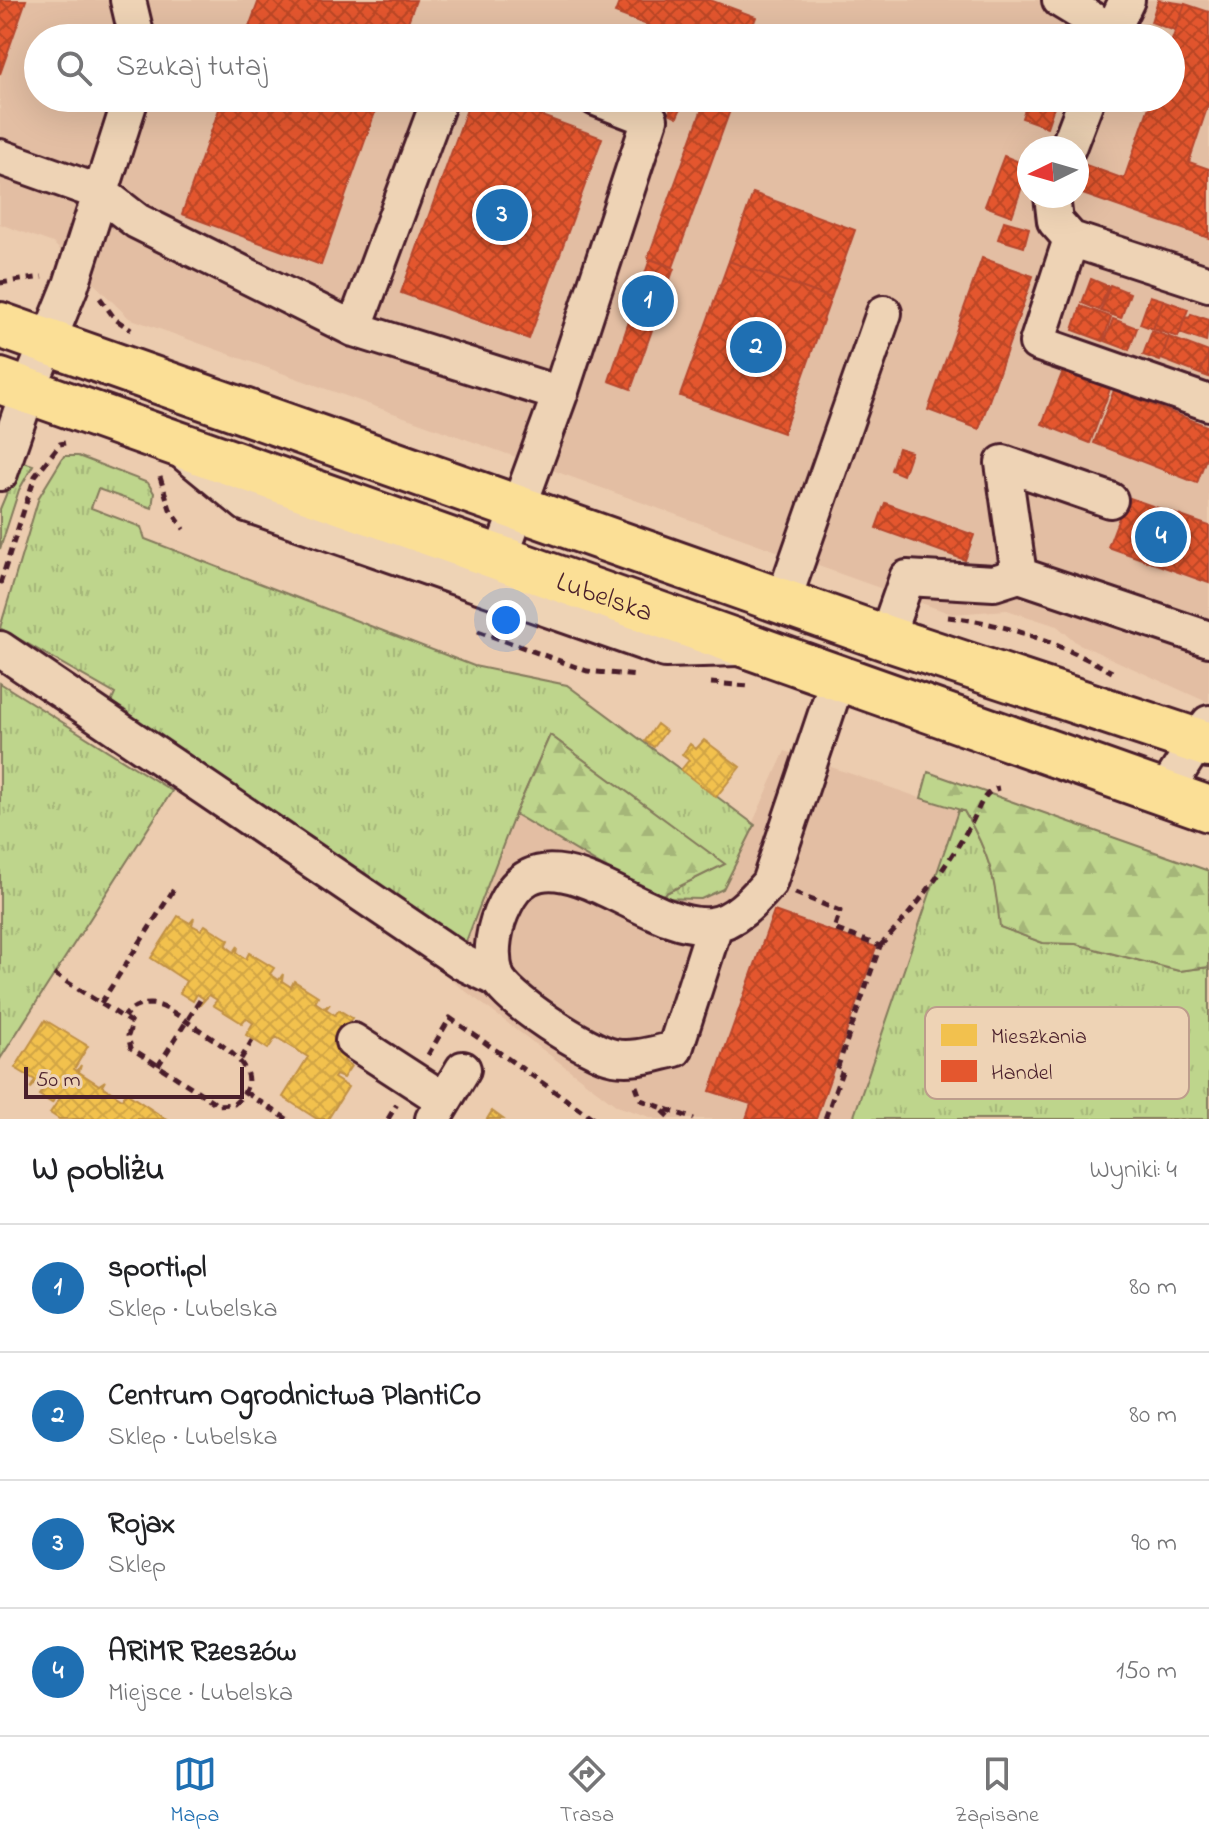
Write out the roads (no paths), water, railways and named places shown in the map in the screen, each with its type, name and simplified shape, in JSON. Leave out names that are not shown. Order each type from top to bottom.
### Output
[{"type":"main road","name":"Lubelska","points":[[0,325],[783,601],[892,620],[1206,736]]},
{"type":"main road","name":"Lubelska","points":[[14,386],[164,458],[500,558],[1209,809]]},
{"type":"street","points":[[128,0],[134,24]]},
{"type":"street","points":[[1060,0],[1095,24]]},
{"type":"street","points":[[1115,24],[1127,0]]},
{"type":"street","points":[[0,473],[14,386],[49,343],[127,112]]},
{"type":"street","points":[[354,329],[435,112]]},
{"type":"street","points":[[500,558],[560,394],[650,119],[632,112]]},
{"type":"street","points":[[1073,136],[1082,112]]},
{"type":"street","points":[[0,157],[101,193],[137,221],[354,329],[560,394]]},
{"type":"street","points":[[1053,208],[1055,221],[1071,239],[1209,284]]},
{"type":"street","points":[[1071,239],[1037,343],[1209,403]]},
{"type":"street","points":[[783,601],[884,313]]},
{"type":"street","points":[[164,458],[247,504],[665,650],[751,648]]},
{"type":"street","points":[[1019,575],[1003,463],[1110,500]]},
{"type":"street","points":[[892,620],[907,578],[994,583],[1019,575],[1209,639]]},
{"type":"street","points":[[0,649],[462,962],[497,979],[538,1015],[599,1052],[632,1058],[675,1049],[715,925]]},
{"type":"street","points":[[497,979],[494,941],[506,901],[531,876],[549,870],[567,871],[584,878],[658,916],[698,925],[715,925],[743,909],[769,883],[838,678]]},
{"type":"street","points":[[1165,792],[1206,736]]},
{"type":"street","points":[[353,1041],[438,1109],[480,1066]]},
{"type":"place","name":"Rojax","points":[[502,215]]},
{"type":"place","name":"sporti.pl","points":[[648,301]]},
{"type":"place","name":"Centrum Ogrodnictwa PlantiCo","points":[[756,347]]},
{"type":"place","name":"ARiMR Rzeszów","points":[[1161,537]]}]
